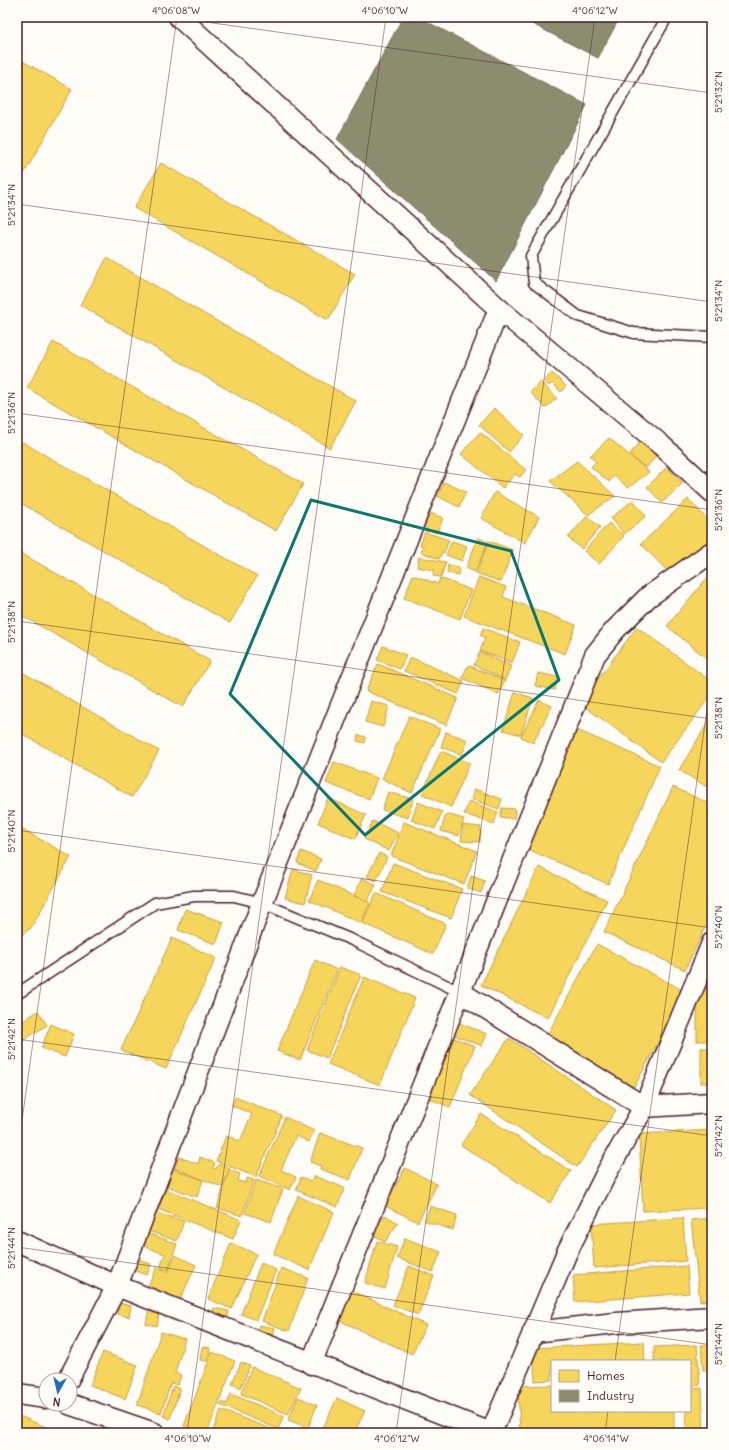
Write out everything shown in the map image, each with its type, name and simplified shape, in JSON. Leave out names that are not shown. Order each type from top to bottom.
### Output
[{"type":"street","points":[[179,17],[499,309],[661,445],[712,492]]},
{"type":"street","points":[[72,1372],[117,1286],[262,903],[499,309]]},
{"type":"street","points":[[311,1364],[595,655],[615,630],[648,598],[712,552]]},
{"type":"street","points":[[17,1241],[117,1286],[311,1364],[491,1433],[567,1252],[608,1172],[644,1107],[712,943]]},
{"type":"street","points":[[460,992],[644,1107],[712,1103]]},
{"type":"street","points":[[533,1332],[616,1323],[712,1317]]},
{"type":"street","points":[[17,1394],[38,1397]]},
{"type":"street","points":[[78,1407],[154,1433]]},
{"type":"lane","points":[[667,17],[531,256],[534,283],[578,316],[634,333],[712,337]]},
{"type":"lane","points":[[17,994],[155,903],[194,896],[234,896],[262,903],[352,940],[460,992]]},
{"type":"highlighted area","points":[[311,500],[511,551],[559,680],[365,835],[230,694]]},
{"type":"building: Homes","points":[[17,58],[72,89],[17,186]]},
{"type":"building: Homes","points":[[161,163],[355,274],[328,320],[134,208]]},
{"type":"building: Homes","points":[[107,258],[356,401],[330,448],[80,305]]},
{"type":"building: Homes","points":[[53,342],[303,484],[276,531],[27,388]]},
{"type":"building: Homes","points":[[552,373],[566,386],[561,392],[552,383],[549,386],[544,381]]},
{"type":"building: Homes","points":[[541,382],[557,398],[545,408],[530,392]]},
{"type":"building: Homes","points":[[494,408],[524,435],[509,452],[479,425]]},
{"type":"building: Homes","points":[[480,432],[526,470],[520,477],[515,474],[503,488],[461,454]]},
{"type":"building: Homes","points":[[609,438],[649,472],[628,488],[614,476],[609,482],[591,467],[596,461],[590,456]]},
{"type":"building: Homes","points":[[17,439],[257,576],[230,623],[17,501]]},
{"type":"building: Homes","points":[[641,441],[657,455],[646,468],[629,455]]},
{"type":"building: Homes","points":[[577,461],[615,496],[588,515],[550,481]]},
{"type":"building: Homes","points":[[667,467],[683,483],[662,503],[647,487]]},
{"type":"building: Homes","points":[[444,482],[466,492],[459,507],[437,496]]},
{"type":"building: Homes","points":[[495,492],[539,517],[525,543],[481,518]]},
{"type":"building: Homes","points":[[688,499],[712,524],[712,538],[672,576],[641,544]]},
{"type":"building: Homes","points":[[633,500],[646,516],[624,534],[611,518]]},
{"type":"building: Homes","points":[[430,513],[443,518],[437,533],[424,528]]},
{"type":"building: Homes","points":[[587,516],[600,527],[582,549],[568,538]]},
{"type":"building: Homes","points":[[609,523],[624,536],[599,564],[584,551]]},
{"type":"building: Homes","points":[[425,532],[449,540],[444,553],[442,552],[439,559],[421,552],[423,546],[420,545]]},
{"type":"building: Homes","points":[[478,538],[488,542],[475,572],[466,568]]},
{"type":"building: Homes","points":[[452,541],[467,546],[462,561],[446,555]]},
{"type":"building: Homes","points":[[489,541],[513,550],[501,582],[476,573]]},
{"type":"building: Homes","points":[[17,551],[210,661],[183,707],[17,613]]},
{"type":"building: Homes","points":[[419,557],[446,562],[441,577],[433,576],[434,570],[417,567]]},
{"type":"building: Homes","points":[[448,565],[459,568],[458,575],[447,573]]},
{"type":"building: Homes","points":[[712,572],[712,663],[667,626]]},
{"type":"building: Homes","points":[[413,575],[438,584],[440,578],[471,590],[460,619],[404,598]]},
{"type":"building: Homes","points":[[479,577],[506,587],[503,597],[576,625],[565,654],[464,616]]},
{"type":"building: Homes","points":[[637,627],[712,682],[712,694],[661,762],[580,703]]},
{"type":"building: Homes","points":[[483,628],[520,642],[512,663],[480,651],[485,638],[480,635]]},
{"type":"building: Homes","points":[[383,646],[406,655],[400,669],[377,660]]},
{"type":"building: Homes","points":[[480,652],[511,666],[505,680],[474,665]]},
{"type":"building: Homes","points":[[410,657],[464,681],[458,694],[404,671]]},
{"type":"building: Homes","points":[[378,664],[458,698],[446,725],[366,691]]},
{"type":"building: Homes","points":[[468,665],[505,681],[498,694],[462,678]]},
{"type":"building: Homes","points":[[17,669],[159,751],[132,797],[17,731]]},
{"type":"building: Homes","points":[[538,673],[558,677],[555,690],[535,686]]},
{"type":"building: Homes","points":[[515,692],[533,698],[521,735],[503,730]]},
{"type":"building: Homes","points":[[539,700],[552,706],[533,743],[521,737]]},
{"type":"building: Homes","points":[[371,701],[389,706],[383,727],[365,722]]},
{"type":"building: Homes","points":[[409,716],[440,729],[412,793],[382,779]]},
{"type":"building: Homes","points":[[712,716],[712,790],[679,770]]},
{"type":"building: Homes","points":[[577,730],[660,766],[608,884],[525,848]]},
{"type":"building: Homes","points":[[446,732],[468,740],[462,755],[441,747]]},
{"type":"building: Homes","points":[[358,735],[366,737],[365,743],[357,741]]},
{"type":"building: Homes","points":[[441,751],[470,763],[451,807],[422,794]]},
{"type":"building: Homes","points":[[334,762],[377,778],[369,799],[326,783]]},
{"type":"building: Homes","points":[[673,787],[712,805],[712,913],[685,970],[604,932]]},
{"type":"building: Homes","points":[[474,789],[502,799],[499,809],[471,799]]},
{"type":"building: Homes","points":[[388,792],[413,799],[408,818],[382,810]]},
{"type":"building: Homes","points":[[328,798],[366,815],[355,839],[318,823]]},
{"type":"building: Homes","points":[[469,801],[498,812],[494,824],[464,814]]},
{"type":"building: Homes","points":[[418,802],[442,812],[435,829],[411,820]]},
{"type":"building: Homes","points":[[502,808],[515,809],[514,819],[500,817]]},
{"type":"building: Homes","points":[[446,814],[464,819],[459,836],[441,831]]},
{"type":"building: Homes","points":[[373,821],[398,833],[389,851],[364,839]]},
{"type":"building: Homes","points":[[404,822],[477,851],[464,884],[391,856]]},
{"type":"building: Homes","points":[[463,825],[481,827],[480,842],[461,841]]},
{"type":"building: Homes","points":[[17,826],[71,857],[31,928],[17,938]]},
{"type":"building: Homes","points":[[301,851],[321,859],[316,871],[297,863]]},
{"type":"building: Homes","points":[[379,853],[387,857],[376,881],[367,877]]},
{"type":"building: Homes","points":[[393,863],[462,889],[451,918],[382,892]]},
{"type":"building: Homes","points":[[539,867],[607,900],[548,1018],[481,985]]},
{"type":"building: Homes","points":[[293,869],[312,875],[305,903],[285,898]]},
{"type":"building: Homes","points":[[471,876],[485,881],[481,893],[467,888]]},
{"type":"building: Homes","points":[[362,878],[376,885],[367,902],[354,895]]},
{"type":"building: Homes","points":[[318,880],[370,903],[361,923],[309,900]]},
{"type":"building: Homes","points":[[376,893],[446,924],[433,954],[362,923]]},
{"type":"building: Homes","points":[[185,909],[224,922],[216,944],[178,930]]},
{"type":"building: Homes","points":[[172,938],[216,958],[166,1069],[121,1050]]},
{"type":"building: Homes","points":[[597,944],[686,992],[634,1087],[545,1039]]},
{"type":"building: Homes","points":[[315,960],[337,970],[300,1060],[277,1051]]},
{"type":"building: Homes","points":[[340,967],[361,975],[327,1058],[307,1050]]},
{"type":"building: Homes","points":[[364,977],[415,998],[380,1085],[328,1064]]},
{"type":"building: Homes","points":[[697,988],[712,988],[712,1041],[697,1041]]},
{"type":"building: Homes","points":[[38,1011],[47,1025],[18,1044],[17,1025]]},
{"type":"building: Homes","points":[[459,1023],[487,1034],[482,1046],[454,1035]]},
{"type":"building: Homes","points":[[51,1024],[74,1034],[65,1057],[41,1048]]},
{"type":"building: Homes","points":[[452,1037],[475,1046],[450,1107],[427,1098]]},
{"type":"building: Homes","points":[[509,1038],[616,1110],[577,1167],[470,1095]]},
{"type":"building: Homes","points":[[701,1048],[712,1048],[712,1083],[701,1083]]},
{"type":"building: Homes","points":[[235,1097],[282,1116],[256,1177],[216,1161],[226,1136],[240,1141],[252,1114],[232,1106]]},
{"type":"building: Homes","points":[[481,1114],[571,1171],[550,1203],[461,1145]]},
{"type":"building: Homes","points":[[285,1117],[314,1131],[309,1142],[296,1136],[281,1170],[296,1177],[290,1190],[259,1176]]},
{"type":"building: Homes","points":[[712,1130],[712,1208],[643,1211],[639,1134]]},
{"type":"building: Homes","points":[[320,1133],[362,1148],[350,1180],[320,1169],[321,1166],[310,1162]]},
{"type":"building: Homes","points":[[179,1157],[198,1164],[200,1157],[215,1163],[213,1168],[216,1169],[219,1164],[230,1169],[222,1187],[174,1168]]},
{"type":"building: Homes","points":[[405,1168],[437,1184],[418,1222],[385,1206]]},
{"type":"building: Homes","points":[[173,1169],[203,1180],[197,1197],[167,1186]]},
{"type":"building: Homes","points":[[229,1170],[240,1174],[238,1181],[246,1183],[247,1178],[254,1180],[242,1216],[217,1208]]},
{"type":"building: Homes","points":[[314,1176],[345,1188],[337,1207],[296,1190],[301,1177],[311,1181]]},
{"type":"building: Homes","points":[[256,1180],[283,1189],[271,1222],[245,1213]]},
{"type":"building: Homes","points":[[166,1189],[241,1220],[233,1239],[158,1209]]},
{"type":"building: Homes","points":[[298,1196],[334,1212],[309,1270],[273,1254]]},
{"type":"building: Homes","points":[[430,1206],[457,1215],[453,1230],[425,1221]]},
{"type":"building: Homes","points":[[154,1212],[184,1221],[177,1241],[148,1231]]},
{"type":"building: Homes","points":[[385,1215],[398,1223],[385,1242],[372,1234]]},
{"type":"building: Homes","points":[[683,1218],[686,1261],[594,1268],[591,1224]]},
{"type":"building: Homes","points":[[712,1218],[712,1300],[700,1301],[691,1220]]},
{"type":"building: Homes","points":[[147,1233],[177,1244],[168,1270],[160,1268],[165,1254],[143,1246]]},
{"type":"building: Homes","points":[[405,1238],[441,1252],[433,1272],[397,1258]]},
{"type":"building: Homes","points":[[377,1241],[397,1247],[385,1289],[365,1283]]},
{"type":"building: Homes","points":[[231,1243],[256,1254],[232,1309],[208,1299]]},
{"type":"building: Homes","points":[[175,1255],[196,1265],[180,1300],[148,1286],[157,1267],[168,1272]]},
{"type":"building: Homes","points":[[136,1258],[151,1264],[147,1275],[132,1270]]},
{"type":"building: Homes","points":[[261,1263],[276,1270],[256,1320],[241,1314]]},
{"type":"building: Homes","points":[[409,1266],[434,1276],[418,1315],[393,1305]]},
{"type":"building: Homes","points":[[687,1266],[689,1293],[575,1302],[573,1275]]},
{"type":"building: Homes","points":[[281,1268],[308,1278],[289,1331],[262,1321]]},
{"type":"building: Homes","points":[[350,1290],[426,1325],[412,1354],[336,1319]]},
{"type":"building: Homes","points":[[119,1303],[131,1306],[129,1317],[117,1314]]},
{"type":"building: Homes","points":[[214,1308],[229,1311],[227,1320],[211,1317]]},
{"type":"building: Homes","points":[[148,1312],[159,1314],[157,1326],[146,1324]]},
{"type":"building: Homes","points":[[259,1325],[275,1328],[273,1337],[257,1333]]},
{"type":"building: Homes","points":[[161,1332],[185,1339],[175,1373],[181,1375],[178,1385],[171,1383],[161,1413],[137,1405]]},
{"type":"building: Homes","points":[[644,1342],[645,1360],[551,1360],[551,1380],[535,1381],[533,1348]]},
{"type":"building: Homes","points":[[712,1344],[712,1370],[703,1370],[701,1345]]},
{"type":"building: Homes","points":[[697,1345],[700,1385],[691,1386],[691,1360],[654,1360],[654,1347]]},
{"type":"building: Homes","points":[[202,1347],[210,1348],[208,1361],[200,1360]]},
{"type":"building: Homes","points":[[103,1352],[138,1365],[125,1399],[90,1385]]},
{"type":"building: Homes","points":[[212,1352],[235,1361],[207,1433],[203,1433],[184,1426]]},
{"type":"building: Homes","points":[[241,1362],[250,1366],[241,1388],[232,1384]]},
{"type":"building: Homes","points":[[252,1367],[301,1388],[288,1414],[241,1394]]},
{"type":"building: Homes","points":[[551,1385],[551,1412],[674,1412],[674,1428],[520,1433],[518,1386]]},
{"type":"building: Homes","points":[[173,1386],[180,1389],[170,1419],[163,1416]]},
{"type":"building: Homes","points":[[702,1388],[704,1433],[687,1433],[686,1412],[691,1412],[691,1389]]},
{"type":"building: Homes","points":[[231,1394],[284,1416],[278,1429],[220,1405],[221,1402],[227,1404]]},
{"type":"building: Homes","points":[[298,1397],[317,1405],[308,1428],[288,1420]]},
{"type":"building: Homes","points":[[337,1398],[365,1411],[354,1433],[335,1433],[323,1428]]},
{"type":"building: Homes","points":[[221,1410],[282,1433],[212,1433]]},
{"type":"building: Homes","points":[[17,1415],[60,1433],[17,1433]]},
{"type":"building: Industry","points":[[403,17],[418,17],[587,105],[496,281],[337,139]]},
{"type":"building: Industry","points":[[519,17],[620,17],[598,58]]}]
